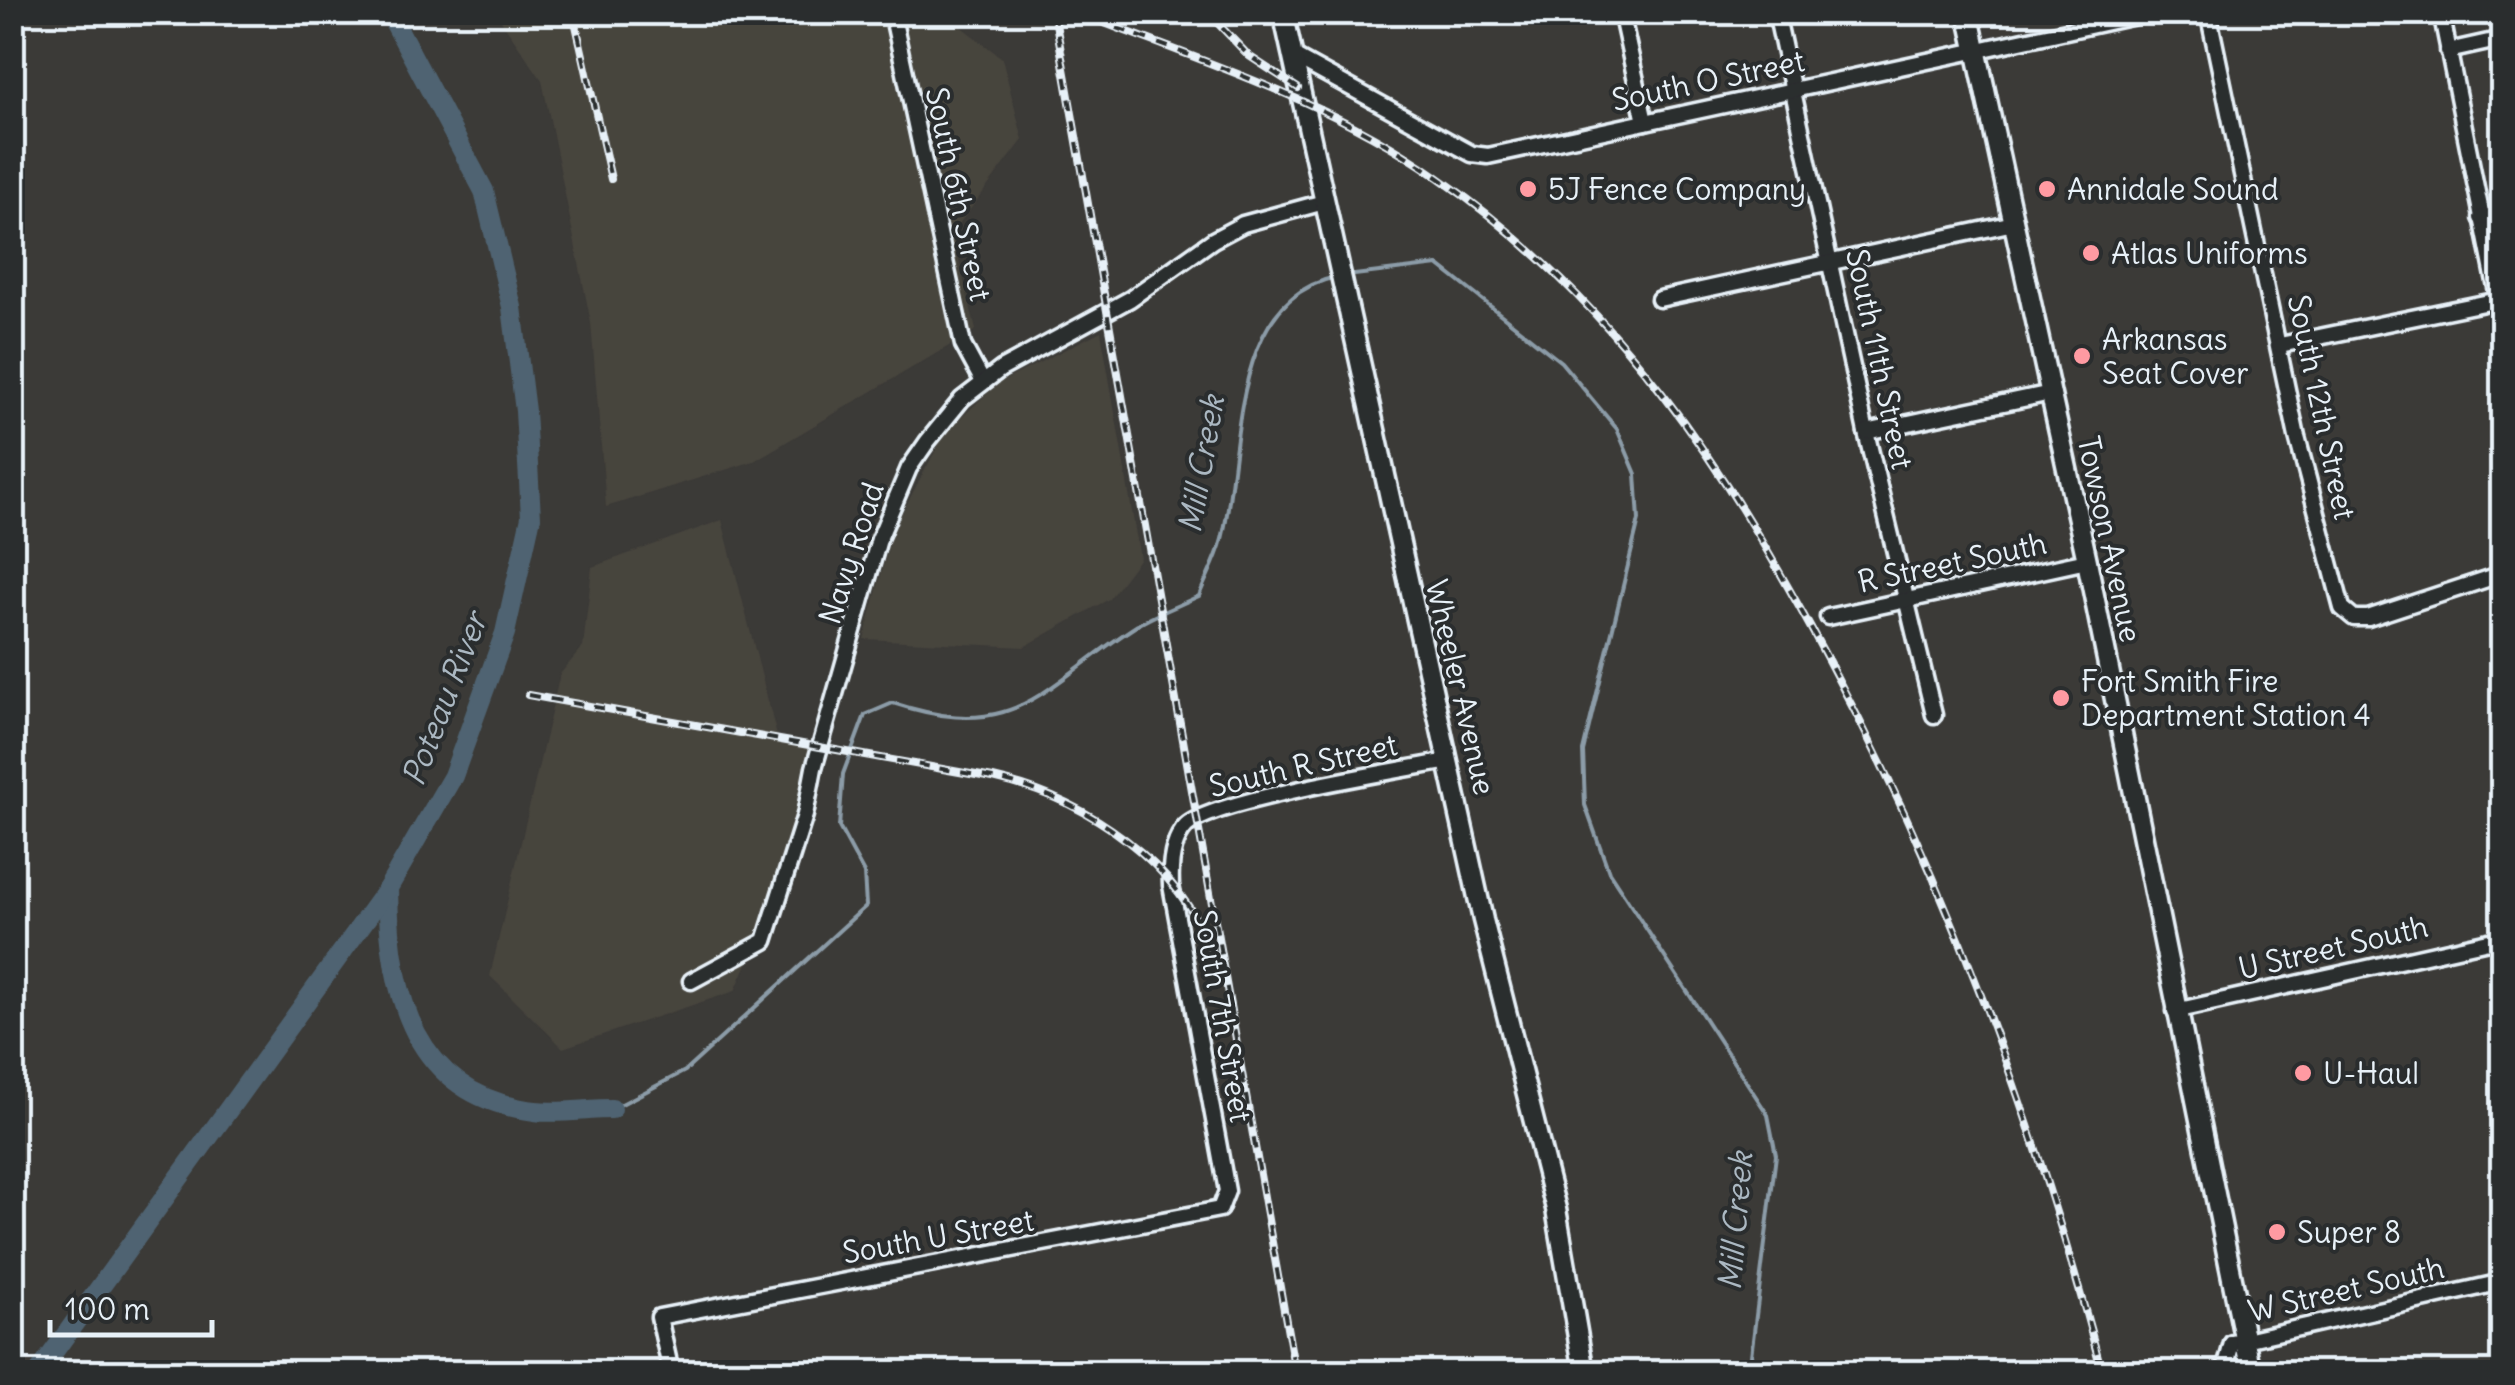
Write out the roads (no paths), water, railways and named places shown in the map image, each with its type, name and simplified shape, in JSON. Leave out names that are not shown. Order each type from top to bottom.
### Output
[{"type":"main road","name":"Wheeler Avenue","points":[[1283,12],[1483,920],[1556,1208],[1584,1372]]},
{"type":"main road","name":"Towson Avenue","points":[[1968,12],[2087,562],[2251,1372]]},
{"type":"street","name":"South 6th Street","points":[[892,12],[963,345],[982,382]]},
{"type":"street","points":[[1621,12],[1645,122]]},
{"type":"street","name":"South 11th Street","points":[[1776,12],[1866,432],[1934,715]]},
{"type":"street","name":"South O Street","points":[[1293,56],[1480,156],[2154,12]]},
{"type":"street","name":"South 12th Street","points":[[2208,12],[2297,437],[2337,595],[2350,616],[2368,618],[2502,574]]},
{"type":"street","points":[[2441,12],[2502,317]]},
{"type":"street","points":[[2448,51],[2502,39]]},
{"type":"street","name":"Navy Road","points":[[691,981],[765,941],[805,815],[814,768],[886,519],[927,442],[962,398],[1021,356],[1130,299],[1226,232],[1324,202]]},
{"type":"street","points":[[2481,218],[2502,213]]},
{"type":"street","points":[[1659,299],[2014,223]]},
{"type":"street","points":[[2280,346],[2499,300]]},
{"type":"street","points":[[1866,432],[2051,394]]},
{"type":"street","name":"R Street South","points":[[1828,617],[2087,562]]},
{"type":"street","name":"South R Street","points":[[1178,838],[1188,824],[1224,806],[1449,761]]},
{"type":"street","name":"South 7th Street","points":[[1178,838],[1170,885],[1224,1173],[1225,1204]]},
{"type":"street","name":"U Street South","points":[[2175,1011],[2502,938]]},
{"type":"street","name":"South U Street","points":[[671,1372],[659,1317],[1212,1212],[1225,1204]]},
{"type":"street","name":"W Street South","points":[[2224,1372],[2232,1343],[2502,1282]]},
{"type":"waterway","name":"Poteau River","points":[[39,1372],[388,888],[453,776],[505,633],[531,517],[525,411],[512,307],[484,191],[389,12]]},
{"type":"waterway","name":"Mill Creek","points":[[1346,276],[1438,265],[1561,362],[1617,429],[1636,474],[1639,520],[1583,751],[1585,805],[1609,872],[1768,1115],[1776,1155],[1749,1372]]},
{"type":"waterway","name":"Mill Creek","points":[[612,1109],[685,1071],[866,906],[864,873],[839,827],[843,774],[865,715],[893,703],[935,714],[970,717],[1000,713],[1050,688],[1143,622],[1199,596],[1222,539],[1246,386],[1258,348],[1275,316],[1301,291],[1336,277]]},
{"type":"waterway","name":"Mill Creek","points":[[388,888],[394,965],[403,1001],[416,1033],[435,1062],[461,1085],[494,1101],[544,1112],[612,1109]]},
{"type":"railway","points":[[573,12],[611,179]]},
{"type":"railway","points":[[1054,12],[1295,1372]]},
{"type":"railway","points":[[1076,12],[1307,103],[1395,149],[1501,225],[1560,278],[1662,393],[1707,456],[1789,589],[1913,832],[1986,1008],[2018,1098],[2102,1372]]},
{"type":"railway","points":[[1207,12],[1249,56],[1298,88]]},
{"type":"railway","points":[[528,695],[993,778],[1028,788],[1095,819],[1153,864],[1178,891],[1213,955]]},
{"type":"place","name":"5J Fence Company","points":[[1528,189]]},
{"type":"place","name":"Annidale Sound","points":[[2047,189]]},
{"type":"place","name":"Atlas Uniforms","points":[[2091,253]]},
{"type":"place","name":"Arkansas Seat Cover","points":[[2082,356]]},
{"type":"place","name":"Fort Smith Fire Department Station 4","points":[[2061,698]]},
{"type":"place","name":"U-Haul","points":[[2303,1073]]},
{"type":"place","name":"Super 8","points":[[2277,1232]]}]
